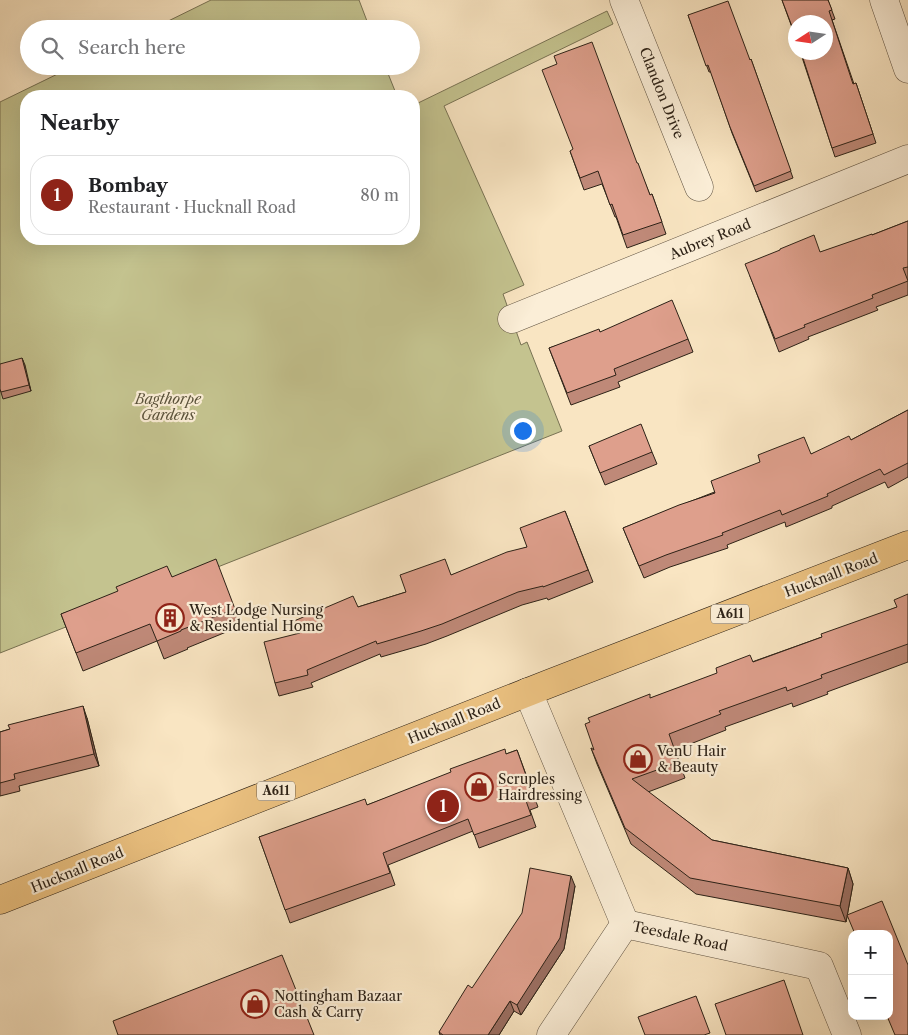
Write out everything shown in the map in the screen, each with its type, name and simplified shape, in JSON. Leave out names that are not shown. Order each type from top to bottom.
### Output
[{"type":"main road","name":"Hucknall Road","points":[[0,900],[908,545]]},
{"type":"street","name":"Clandon Drive","points":[[624,0],[699,187]]},
{"type":"street","points":[[884,0],[908,69]]},
{"type":"street","name":"Aubrey Road","points":[[512,319],[908,159]]},
{"type":"street","name":"Teesdale Road","points":[[528,692],[626,924],[819,966],[847,1035]]},
{"type":"street","points":[[551,1035],[626,924]]},
{"type":"green space","points":[[211,0],[359,0],[367,20],[170,20]]},
{"type":"green space","name":"Bagthorpe Gardens","points":[[607,11],[613,24],[444,106],[524,285],[503,294],[521,345],[527,342],[562,431],[0,653],[0,102],[20,92],[20,245],[420,245],[420,102]]},
{"type":"green space","name":"Bagthorpe Gardens","points":[[56,75],[389,75],[395,90],[25,90]]},
{"type":"building","points":[[782,0],[828,0],[832,10],[829,11],[830,15],[788,16]]},
{"type":"building","points":[[728,1],[791,171],[754,186],[708,65],[706,66],[688,15]]},
{"type":"building","points":[[833,23],[853,84],[856,83],[873,134],[832,148],[804,60],[833,60]]},
{"type":"building","points":[[592,42],[637,163],[650,195],[652,194],[662,222],[623,235],[598,171],[580,178],[570,151],[573,149],[542,70],[557,64],[554,56]]},
{"type":"building","points":[[908,221],[908,267],[903,268],[908,281],[872,295],[873,298],[804,325],[805,327],[775,339],[745,264],[814,235],[820,252]]},
{"type":"building","points":[[672,300],[688,339],[614,369],[616,375],[567,393],[549,348],[599,329],[600,332]]},
{"type":"building","points":[[22,358],[29,385],[1,392],[0,364]]},
{"type":"building","points":[[908,410],[908,463],[884,475],[880,469],[827,494],[828,496],[782,515],[780,510],[722,533],[723,535],[639,566],[623,528],[679,505],[715,493],[711,481],[760,462],[758,455],[804,437],[811,454],[849,436],[851,440]]},
{"type":"building","points":[[641,424],[652,452],[600,473],[589,446]]},
{"type":"building","points":[[565,511],[588,570],[543,587],[518,592],[442,624],[377,644],[376,641],[307,670],[308,675],[275,683],[264,642],[300,633],[294,621],[353,596],[358,607],[406,592],[400,575],[445,559],[451,575],[507,552],[527,547],[520,528]]},
{"type":"building","name":"West Lodge Nursing & Residential Home","points":[[216,559],[235,609],[157,641],[150,624],[76,653],[61,614],[118,591],[116,587],[167,566],[172,577]]},
{"type":"building","points":[[908,594],[908,644],[821,675],[822,678],[787,691],[786,687],[719,711],[721,714],[669,734],[679,762],[632,779],[712,840],[848,868],[840,906],[690,878],[625,828],[591,748],[594,750],[585,724],[590,722],[588,718],[650,694],[650,698],[717,673],[716,668],[750,655],[753,662],[822,637],[821,634],[897,607],[894,600]]},
{"type":"building","points":[[83,706],[94,754],[14,774],[15,779],[0,783],[0,732],[10,729],[8,725]]},
{"type":"building","points":[[505,749],[506,754],[517,750],[533,795],[525,798],[531,815],[474,835],[468,819],[383,853],[390,873],[285,910],[259,837],[365,799],[367,805],[451,772],[450,769]]},
{"type":"building","points":[[530,868],[571,876],[560,938],[517,1005],[510,1001],[488,1035],[443,1035],[439,1032],[468,985],[472,988],[522,913]]},
{"type":"building","points":[[882,901],[908,965],[908,1035],[895,1035],[889,1020],[893,1020],[893,930],[853,930],[847,915]]},
{"type":"building","name":"Nottingham Bazaar Cash & Carry","points":[[282,955],[314,1035],[118,1035],[113,1021]]},
{"type":"building","points":[[784,980],[803,1035],[726,1035],[715,1004]]},
{"type":"building","points":[[696,996],[710,1033],[704,1035],[645,1035],[638,1017]]},
{"type":"place","name":"West Lodge Nursing & Residential Home","points":[[170,618]]},
{"type":"place","name":"VenU Hair & Beauty","points":[[638,759]]},
{"type":"place","name":"Scruples Hairdressing","points":[[479,787]]},
{"type":"place","name":"Bombay","points":[[443,806]]},
{"type":"place","name":"Nottingham Bazaar Cash & Carry","points":[[255,1004]]}]
